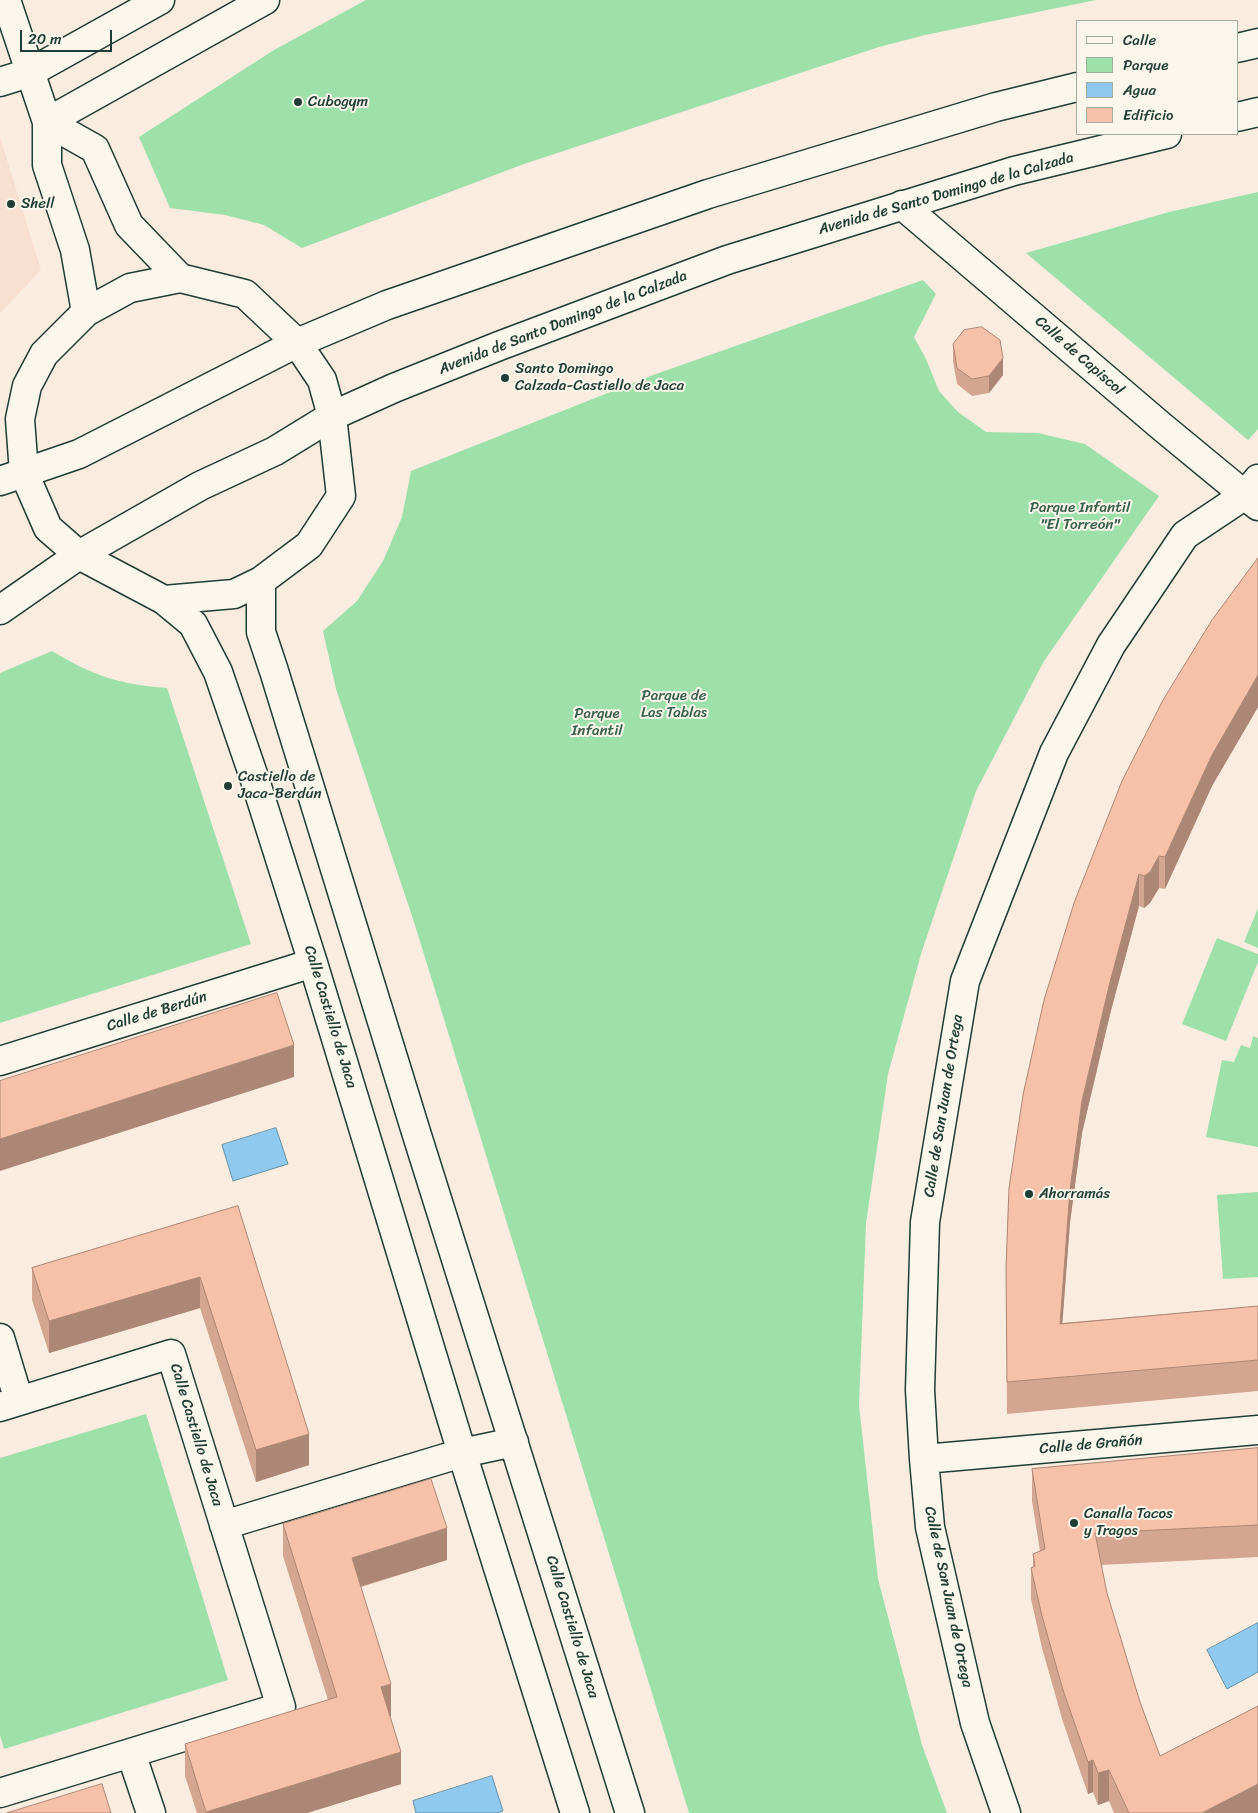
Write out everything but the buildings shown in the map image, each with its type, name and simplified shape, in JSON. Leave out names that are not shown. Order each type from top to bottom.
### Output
[{"type":"street","points":[[6,0],[47,122],[47,165],[76,250],[86,312]]},
{"type":"street","points":[[0,82],[29,73],[160,0]]},
{"type":"street","points":[[47,122],[265,0]]},
{"type":"street","points":[[1238,48],[1258,43]]},
{"type":"street","points":[[12,477],[79,454],[297,343],[387,305],[708,194],[996,107],[1076,87]]},
{"type":"street","points":[[1238,117],[1258,112]]},
{"type":"street","points":[[47,122],[95,149],[129,225],[180,278]]},
{"type":"street","name":"Avenida de Santo Domingo de la Calzada","points":[[0,610],[79,555],[200,486],[275,451],[332,416],[394,388],[499,346],[727,260],[1014,171],[1163,135]]},
{"type":"street","name":"Calle de Capiscol","points":[[902,205],[1147,415],[1254,493]]},
{"type":"street","name":"Calle Castiello de Jaca","points":[[164,600],[234,594],[262,581],[309,546],[341,496],[332,416],[322,380],[297,343],[245,294],[180,278],[130,288],[86,312],[44,354],[27,386],[20,418],[12,477],[48,528],[79,555],[164,600],[193,624],[218,672],[254,777],[313,963],[462,1453],[576,1813]]},
{"type":"street","name":"Calle de San Juan de Ortega","points":[[1006,1813],[975,1723],[930,1527],[920,1390],[925,1222],[965,981],[1054,753],[1111,645],[1184,535],[1254,493]]},
{"type":"street","name":"Calle Castiello de Jaca","points":[[262,581],[261,632],[630,1813]]},
{"type":"street","name":"Calle de Berdún","points":[[0,1062],[313,963]]},
{"type":"street","points":[[0,1338],[10,1404]]},
{"type":"street","name":"Calle Castiello de Jaca","points":[[10,1404],[171,1354],[281,1707],[131,1753]]},
{"type":"street","name":"Calle de Grañón","points":[[924,1459],[1258,1430]]},
{"type":"street","name":"Calle Castiello de Jaca","points":[[224,1525],[462,1453],[514,1442]]},
{"type":"street","points":[[0,1793],[131,1753],[151,1813]]},
{"type":"shaded area","name":"Shell","points":[[0,137],[41,270],[0,313]]},
{"type":"green space","points":[[366,0],[1096,0],[925,35],[879,47],[524,164],[302,248],[264,225],[225,215],[170,208],[139,137],[274,50]]},
{"type":"green space","points":[[1258,192],[1258,429],[1248,440],[1026,253],[1169,212]]},
{"type":"green space","name":"Parque de Las Tablas","points":[[923,280],[936,294],[914,337],[926,359],[939,391],[958,412],[986,432],[1038,433],[1085,444],[1159,496],[1044,661],[976,791],[921,954],[888,1074],[866,1223],[859,1405],[878,1579],[922,1745],[947,1813],[689,1813],[414,922],[336,689],[323,631],[357,601],[383,561],[402,517],[411,471],[653,375]]},
{"type":"green space","points":[[52,651],[80,666],[107,677],[150,687],[167,688],[251,944],[0,1023],[0,673]]},
{"type":"green space","points":[[1258,908],[1258,948],[1244,942]]},
{"type":"green space","points":[[1217,938],[1258,954],[1258,962],[1226,1041],[1182,1024]]},
{"type":"green space","points":[[1253,1036],[1258,1038],[1258,1147],[1206,1137],[1222,1060],[1234,1062],[1241,1045],[1250,1048]]},
{"type":"green space","points":[[1258,1192],[1258,1277],[1223,1279],[1217,1195]]},
{"type":"green space","points":[[146,1414],[228,1680],[4,1749],[0,1735],[0,1458]]},
{"type":"water","points":[[276,1128],[288,1164],[233,1181],[222,1145]]},
{"type":"water","points":[[1258,1623],[1258,1672],[1227,1689],[1207,1650]]},
{"type":"water","points":[[492,1776],[503,1811],[497,1813],[416,1813],[413,1801]]},
{"type":"place","name":"Cubogym","points":[[298,102]]},
{"type":"place","name":"Shell","points":[[11,204]]},
{"type":"place","name":"Santo Domingo Calzada-Castiello de Jaca","points":[[505,378]]},
{"type":"place","name":"Castiello de Jaca-Berdún","points":[[228,786]]},
{"type":"place","name":"Ahorramás","points":[[1029,1194]]},
{"type":"place","name":"Canalla Tacos y Tragos","points":[[1074,1523]]},
{"type":"park label","name":"Parque Infantil \"El Torreón\"","points":[[1080,516]]},
{"type":"park label","name":"Parque Infantil","points":[[597,722]]}]
